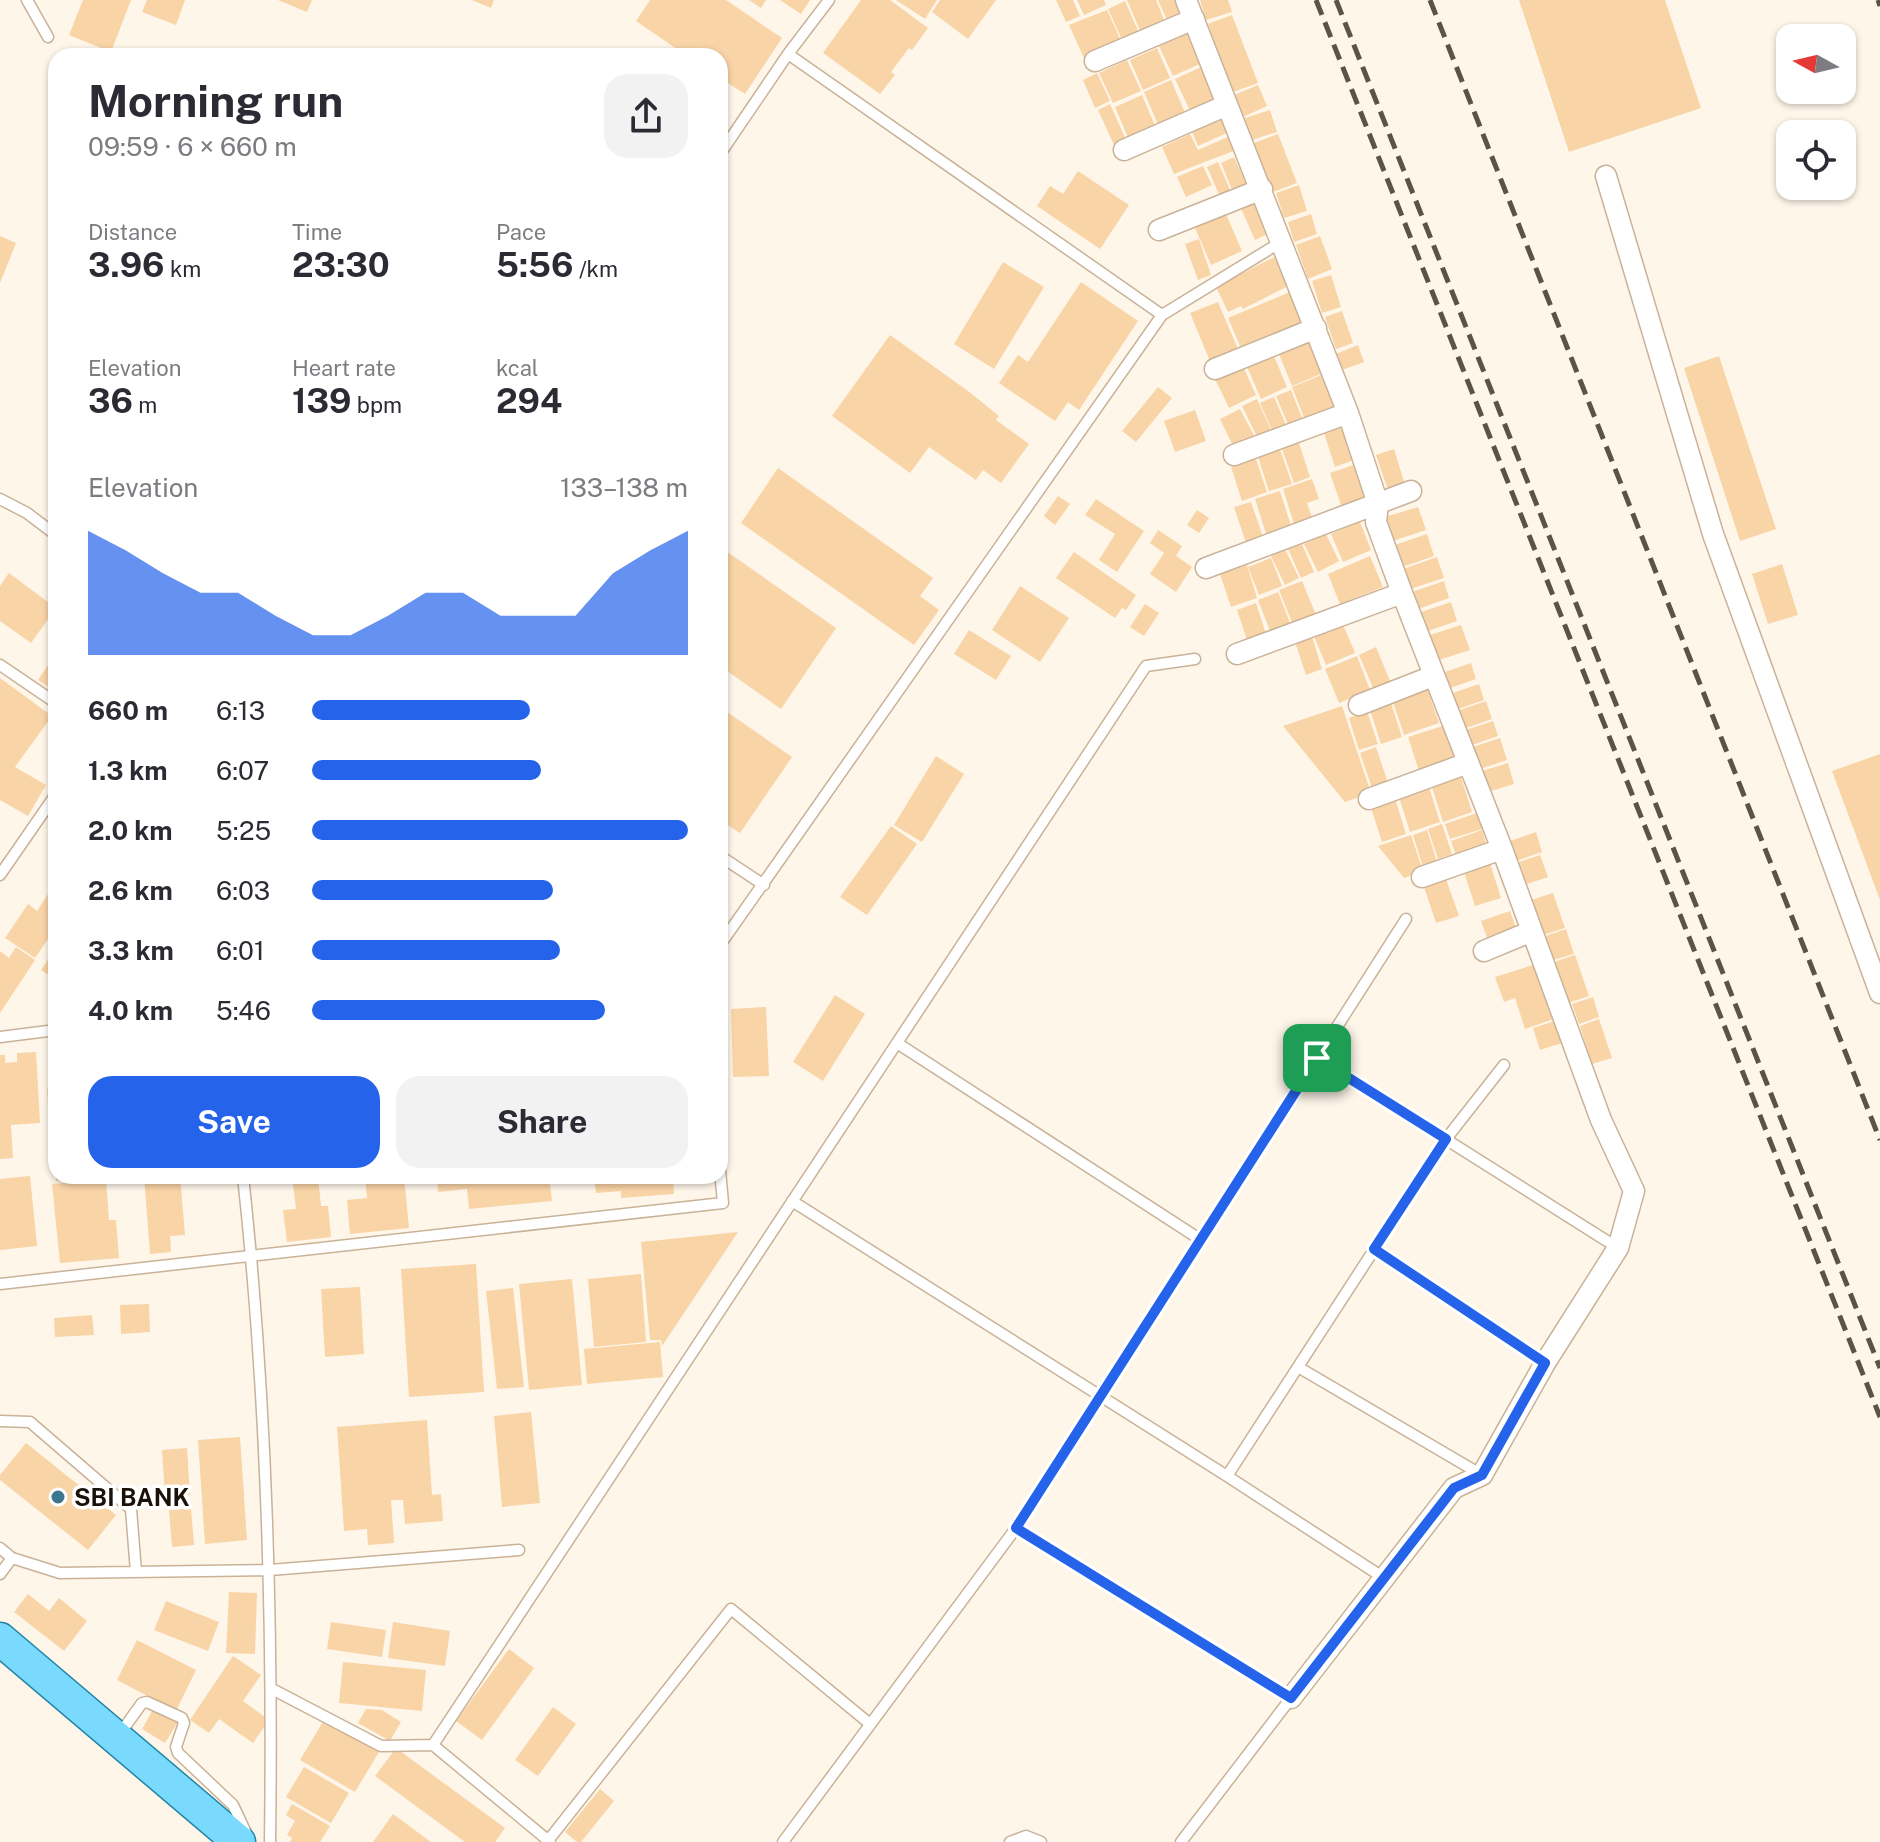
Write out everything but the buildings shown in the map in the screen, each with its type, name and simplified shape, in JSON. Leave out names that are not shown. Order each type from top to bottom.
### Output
[{"type":"main road","points":[[0,1639],[239,1842]]},
{"type":"main road","points":[[0,1662],[209,1842]]},
{"type":"street","points":[[1095,61],[1190,9],[1348,413],[1378,504],[1376,522],[1433,676],[1502,849],[1601,1120],[1634,1191],[1618,1248],[1545,1363],[1482,1475],[1454,1488],[1291,1698]]},
{"type":"street","points":[[1124,150],[1227,105]]},
{"type":"street","points":[[1606,176],[1713,534],[1880,993]]},
{"type":"street","points":[[1159,230],[1262,189]]},
{"type":"street","points":[[1215,369],[1316,328]]},
{"type":"street","points":[[1234,455],[1348,413]]},
{"type":"street","points":[[1206,568],[1411,491]]},
{"type":"street","points":[[1237,654],[1402,593]]},
{"type":"street","points":[[1359,705],[1433,676]]},
{"type":"street","points":[[1369,799],[1468,763]]},
{"type":"street","points":[[1422,877],[1502,849]]},
{"type":"street","points":[[1484,951],[1532,931]]},
{"type":"lane","points":[[27,0],[48,37]]},
{"type":"lane","points":[[728,142],[829,0]]},
{"type":"lane","points":[[788,54],[1162,315]]},
{"type":"lane","points":[[728,934],[1162,315],[1283,241]]},
{"type":"lane","points":[[0,499],[27,513],[48,529]]},
{"type":"lane","points":[[433,1745],[1146,666],[1195,659]]},
{"type":"lane","points":[[0,665],[48,698]]},
{"type":"lane","points":[[0,875],[48,806]]},
{"type":"lane","points":[[728,861],[764,885]]},
{"type":"lane","points":[[783,1842],[1016,1528],[1406,919]]},
{"type":"lane","points":[[0,1037],[48,1031]]},
{"type":"lane","points":[[897,1043],[1201,1240]]},
{"type":"lane","points":[[1317,1058],[1618,1248]]},
{"type":"lane","points":[[1227,1476],[1446,1139],[1504,1065]]},
{"type":"lane","points":[[244,1184],[252,1257],[270,1570],[270,1842]]},
{"type":"lane","points":[[0,1284],[723,1203],[721,1184]]},
{"type":"lane","points":[[792,1201],[1384,1578]]},
{"type":"lane","points":[[1374,1249],[1545,1363]]},
{"type":"lane","points":[[1298,1367],[1482,1475]]},
{"type":"lane","points":[[0,1421],[30,1422],[131,1509],[136,1572]]},
{"type":"lane","points":[[1016,1528],[1291,1698],[1181,1842]]},
{"type":"lane","points":[[0,1548],[12,1558],[60,1573],[270,1570],[519,1550]]},
{"type":"lane","points":[[0,1574],[12,1558]]},
{"type":"lane","points":[[272,1689],[381,1746],[433,1745],[548,1842],[731,1609],[870,1724]]},
{"type":"lane","points":[[118,1737],[142,1703],[154,1704],[182,1718],[184,1723],[176,1747],[178,1753],[233,1805],[247,1831],[248,1842]]},
{"type":"lane","points":[[1010,1842],[1026,1836],[1041,1842]]},
{"type":"railway","points":[[1316,0],[1880,1417]]},
{"type":"railway","points":[[1336,0],[1880,1368]]},
{"type":"railway","points":[[1430,0],[1880,1140]]},
{"type":"railway","points":[[1878,0],[1880,6]]},
{"type":"place","name":"SBI BANK","points":[[58,1497]]},
{"type":"route","points":[[1317,1058],[1446,1139],[1374,1249],[1545,1363],[1482,1475],[1454,1488],[1291,1698],[1016,1528],[1317,1058]]}]
